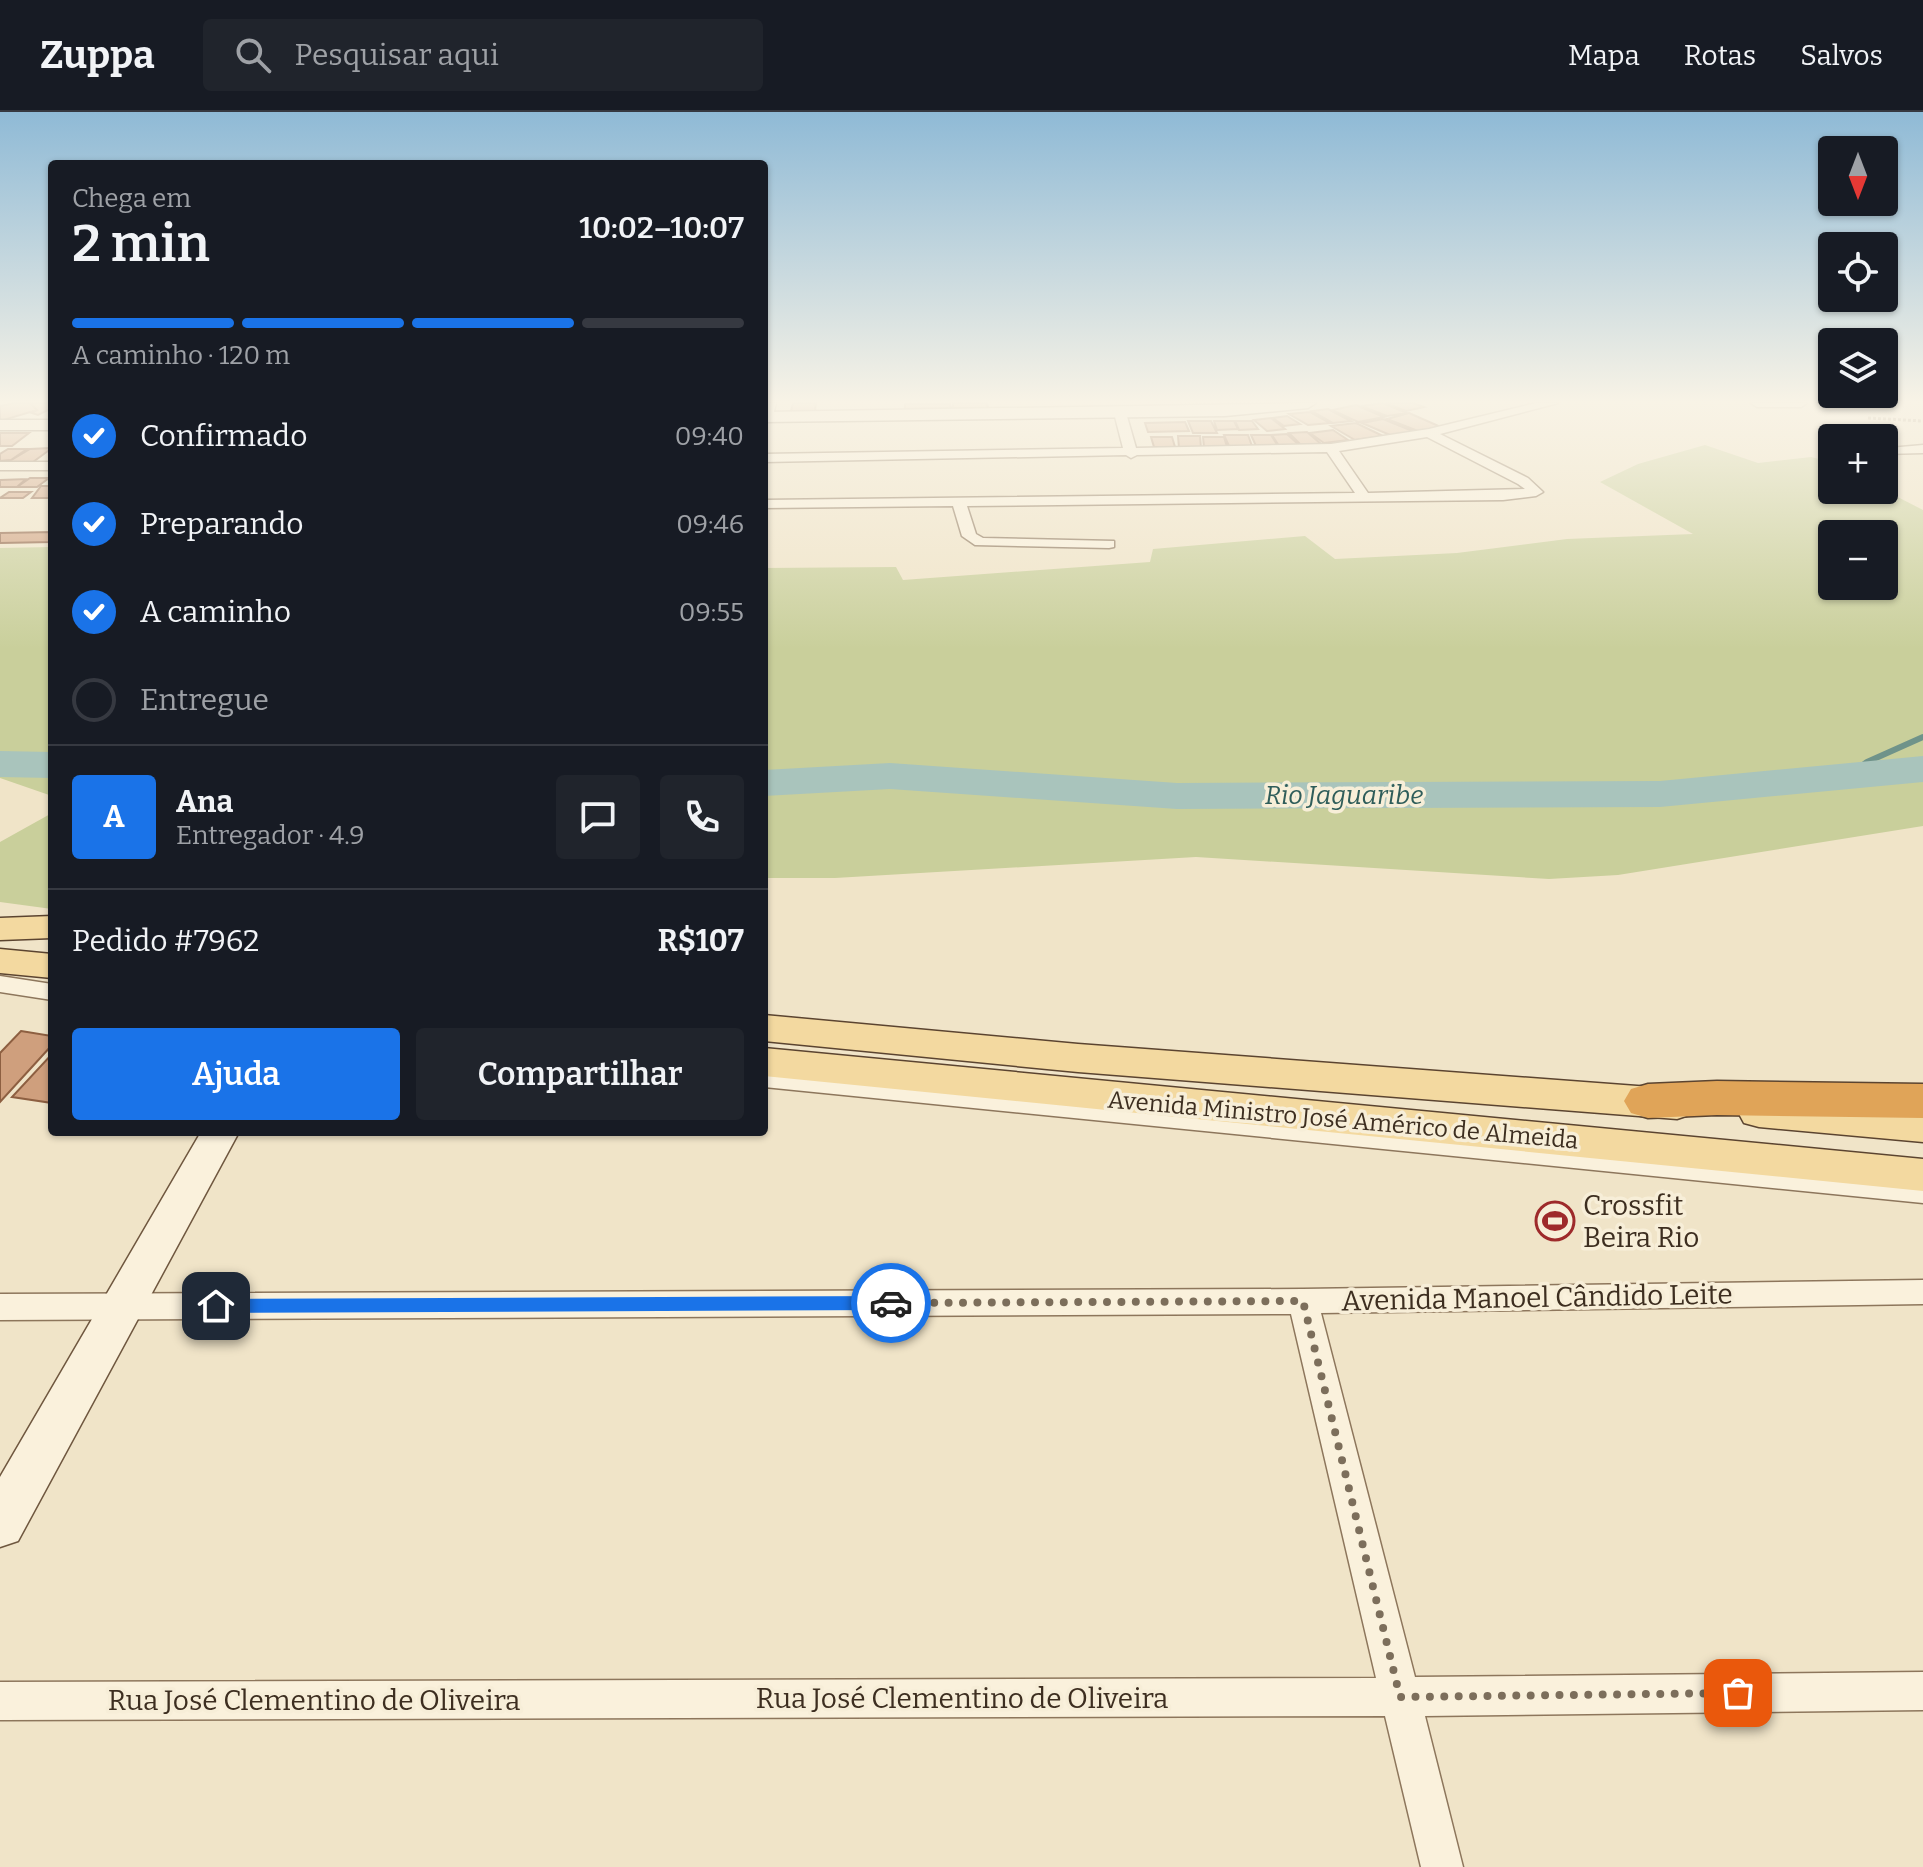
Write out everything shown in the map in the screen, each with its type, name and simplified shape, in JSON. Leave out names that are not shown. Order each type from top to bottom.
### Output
[{"type":"highway","points":[[1648,1101],[1695,1098],[1923,1101]]},
{"type":"main road","points":[[0,920],[48,926]]},
{"type":"main road","points":[[0,929],[48,926]]},
{"type":"main road","points":[[0,961],[48,966]]},
{"type":"main road","name":"Avenida Ministro José Américo de Almeida","points":[[768,1029],[1088,1077],[1923,1175]]},
{"type":"main road","name":"Avenida Ministro José Américo de Almeida","points":[[768,1062],[1648,1101],[1923,1127]]},
{"type":"main road","points":[[0,1524],[218,1136]]},
{"type":"street","points":[[1356,485],[1364,497]]},
{"type":"street","points":[[768,504],[1503,496],[1536,492],[1527,485]]},
{"type":"street","points":[[959,501],[969,536],[980,542],[1109,544]]},
{"type":"street","points":[[0,984],[48,991]]},
{"type":"street","points":[[768,1078],[1923,1192]]},
{"type":"street","name":"Avenida Manoel Cândido Leite","points":[[0,1307],[1303,1301],[1923,1292]]},
{"type":"street","points":[[1303,1301],[1442,1867]]},
{"type":"street","name":"Rua José Clementino de Oliveira","points":[[0,1701],[1400,1697],[1923,1691]]},
{"type":"green space","points":[[1605,485],[1818,485],[1818,504],[1898,504],[1898,497],[1923,510],[1923,826],[1618,875],[1549,879],[1196,857],[835,878],[768,878],[768,568],[896,567],[903,580],[1150,562],[1153,549],[1305,536],[1335,559],[1457,553],[1567,539],[1693,534]]},
{"type":"green space","points":[[48,547],[48,795],[0,778],[0,548]]},
{"type":"green space","points":[[48,815],[48,908],[0,902],[0,842]]},
{"type":"building","points":[[20,485],[40,485],[37,487],[17,487]]},
{"type":"building","points":[[41,486],[48,486],[48,498],[32,498]]},
{"type":"building","points":[[9,492],[31,492],[23,498],[0,498]]},
{"type":"building","points":[[48,532],[48,542],[0,543],[0,533]]},
{"type":"building","points":[[21,1031],[48,1035],[48,1049],[0,1102],[0,1053]]},
{"type":"building","points":[[48,1058],[48,1102],[12,1097]]},
{"type":"waterway","points":[[1848,776],[1867,762],[1923,737]]},
{"type":"waterway","name":"Rio Jaguaribe","points":[[0,764],[48,765]]},
{"type":"waterway","name":"Rio Jaguaribe","points":[[768,783],[890,776],[1177,796],[1660,794],[1923,769]]},
{"type":"way so far","points":[[891,1303],[1303,1301],[1400,1697],[1738,1693]]},
{"type":"place","name":"Crossfit Beira Rio","points":[[1555,1221]]},
{"type":"route","points":[[216,1306],[891,1303]]}]
